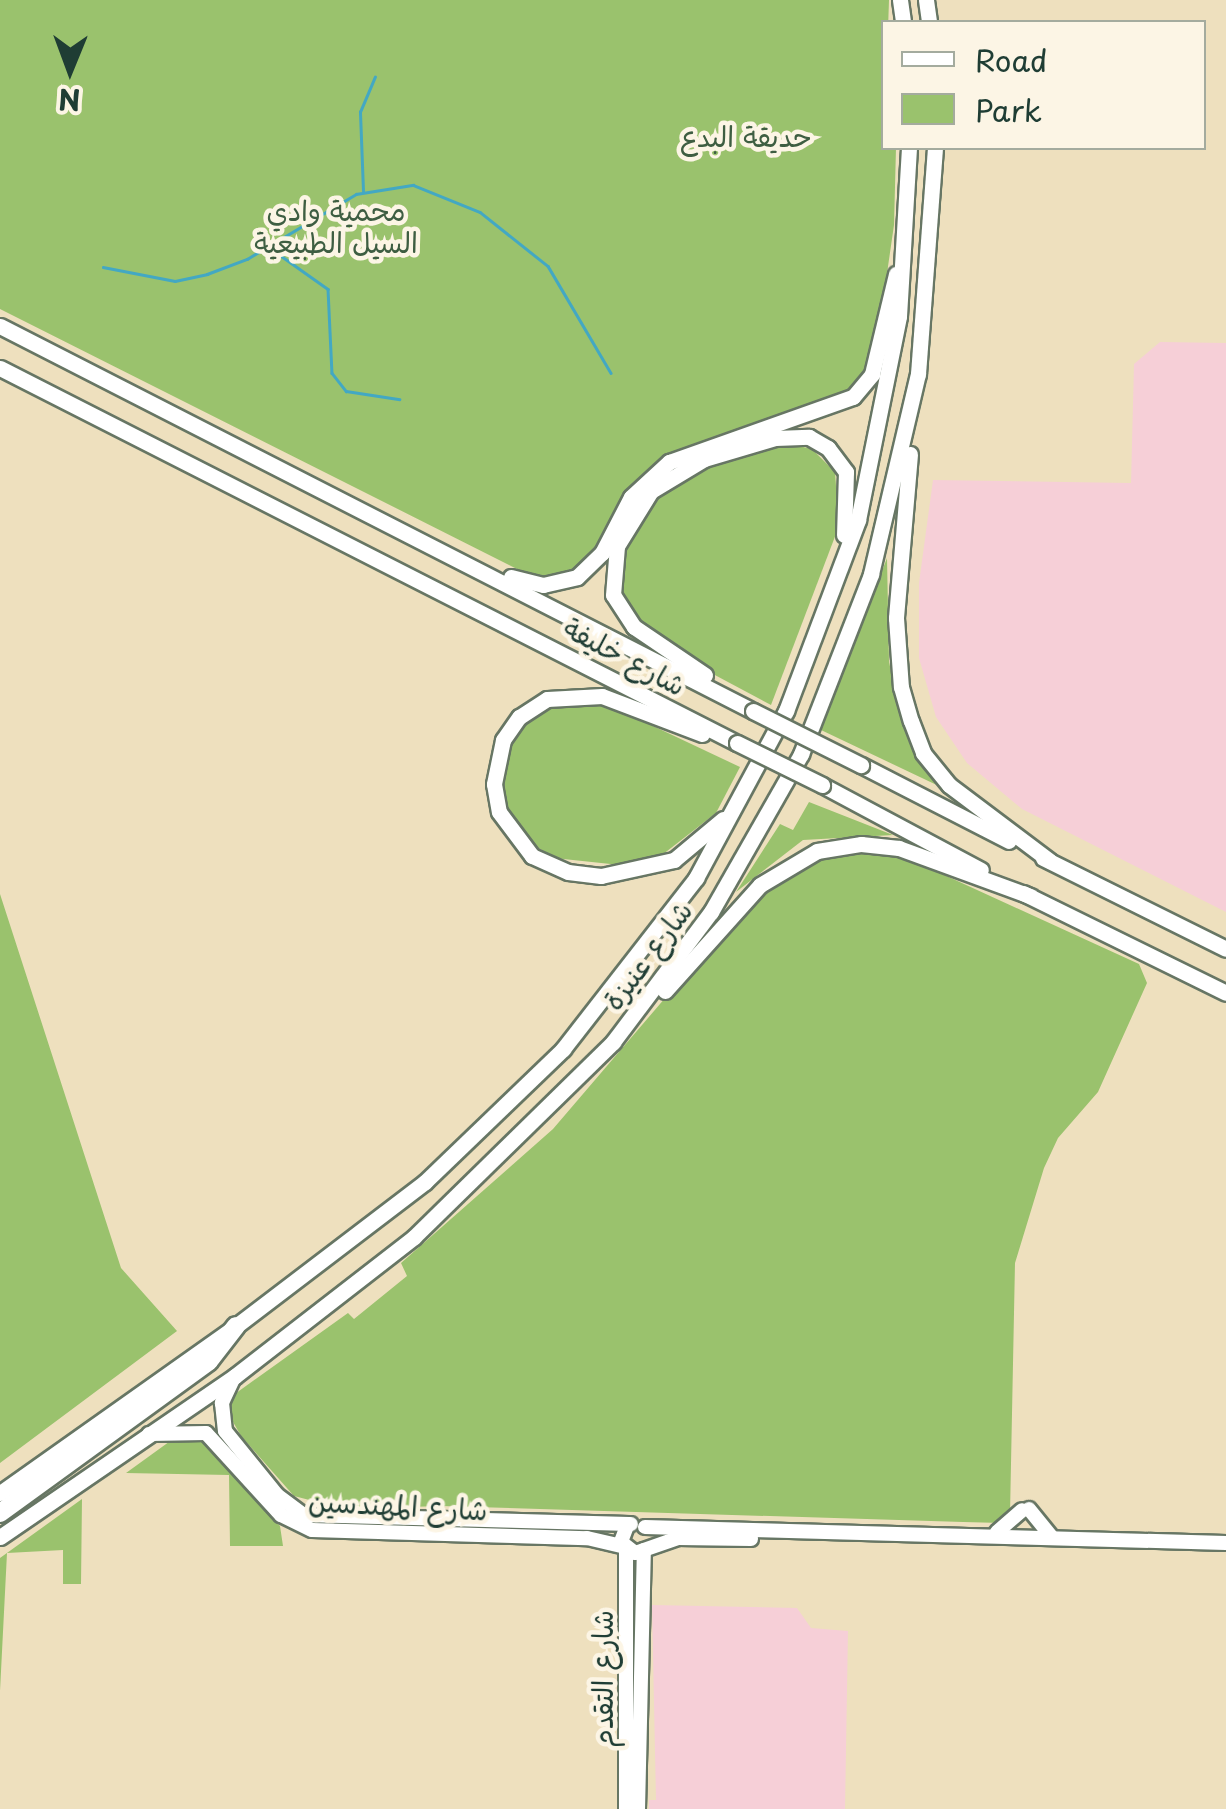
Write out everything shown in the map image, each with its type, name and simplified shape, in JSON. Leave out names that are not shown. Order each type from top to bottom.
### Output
[{"type":"highway","points":[[0,1514],[209,1361],[236,1326]]},
{"type":"main road","name":"شارع عنيزة","points":[[0,1493],[236,1326],[425,1182],[563,1049],[681,901],[753,780],[835,592],[882,422],[906,247],[909,150]]},
{"type":"main road","name":"شارع عنيزة","points":[[0,1537],[235,1376],[456,1199],[638,1012],[729,884],[801,754],[867,587],[909,423],[928,290],[934,150]]},
{"type":"main road","points":[[441,550],[526,583],[568,581],[596,561],[630,497],[670,462],[847,402],[872,374],[906,247]]},
{"type":"main road","name":"شارع خليفة","points":[[0,326],[1226,949]]},
{"type":"main road","name":"شارع خليفة","points":[[0,368],[1226,993]]},
{"type":"main road","points":[[909,423],[896,618],[900,687],[924,753],[948,785],[1050,861]]},
{"type":"main road","points":[[748,708],[644,636],[617,604],[614,558],[640,504],[672,474],[704,459],[774,438],[809,437],[837,457],[848,480],[835,592]]},
{"type":"main road","points":[[734,741],[704,736],[602,696],[558,696],[528,709],[502,740],[496,766],[498,812],[514,839],[544,862],[568,872],[618,875],[689,852],[753,780]]},
{"type":"main road","points":[[638,1012],[675,981],[760,885],[817,851],[888,846],[1030,896]]},
{"type":"street","name":"شارع المهندسين","points":[[235,1376],[222,1403],[225,1432],[277,1495],[304,1515],[644,1527]]},
{"type":"street","name":"شارع المهندسين","points":[[148,1434],[206,1434],[281,1515],[312,1530],[587,1538],[645,1549]]},
{"type":"street","points":[[988,1534],[1009,1527],[1026,1510],[1052,1536]]},
{"type":"street","name":"شارع التقدم","points":[[626,1809],[627,1526]]},
{"type":"street","name":"شارع التقدم","points":[[638,1809],[644,1527]]},
{"type":"street","points":[[644,1527],[1151,1541]]},
{"type":"street","points":[[645,1549],[686,1538],[1226,1542]]},
{"type":"shaded area","points":[[1160,342],[1226,343],[1226,912],[1022,809],[967,763],[936,717],[919,658],[919,583],[933,480],[1131,483],[1134,364]]},
{"type":"shaded area","points":[[652,1605],[797,1608],[811,1628],[848,1631],[845,1809],[649,1809],[649,1800],[656,1800]]},
{"type":"green space","name":"محمية وادي السيل الطبيعية","points":[[0,0],[889,0],[888,20],[881,20],[881,150],[896,150],[894,225],[874,363],[858,388],[690,448],[579,573],[535,578],[0,309]]},
{"type":"green space","points":[[790,444],[812,449],[835,472],[839,526],[771,705],[683,658],[629,615],[620,594],[623,544],[652,498],[683,475]]},
{"type":"green space","points":[[887,558],[889,661],[897,705],[943,788],[821,730]]},
{"type":"green space","points":[[570,700],[598,700],[740,767],[716,813],[662,855],[620,865],[554,858],[523,838],[503,802],[500,780],[513,741],[529,719]]},
{"type":"green space","points":[[809,802],[893,835],[803,840],[736,892],[780,824],[793,830]]},
{"type":"green space","points":[[839,851],[892,851],[1139,964],[1147,983],[1098,1092],[1058,1138],[1044,1168],[1015,1263],[1010,1514],[1002,1523],[441,1506],[344,1509],[294,1496],[241,1436],[228,1413],[232,1396],[348,1313],[354,1319],[407,1276],[401,1263],[553,1129],[743,907],[788,870]]},
{"type":"green space","points":[[0,894],[121,1268],[177,1331],[0,1463]]},
{"type":"green space","points":[[173,1439],[197,1439],[210,1447],[280,1526],[283,1546],[230,1546],[229,1475],[126,1473]]},
{"type":"green space","points":[[82,1499],[81,1584],[63,1584],[63,1550],[7,1553],[0,1691],[0,1558]]},
{"type":"waterway","points":[[363,191],[360,112],[375,77]]},
{"type":"waterway","points":[[103,267],[175,281],[207,274],[247,259],[356,194],[413,185],[480,212],[548,266],[611,373]]},
{"type":"waterway","points":[[270,248],[328,289],[332,373],[346,391],[399,399]]},
{"type":"park label","name":"حديقة البدع","points":[[746,136]]}]
